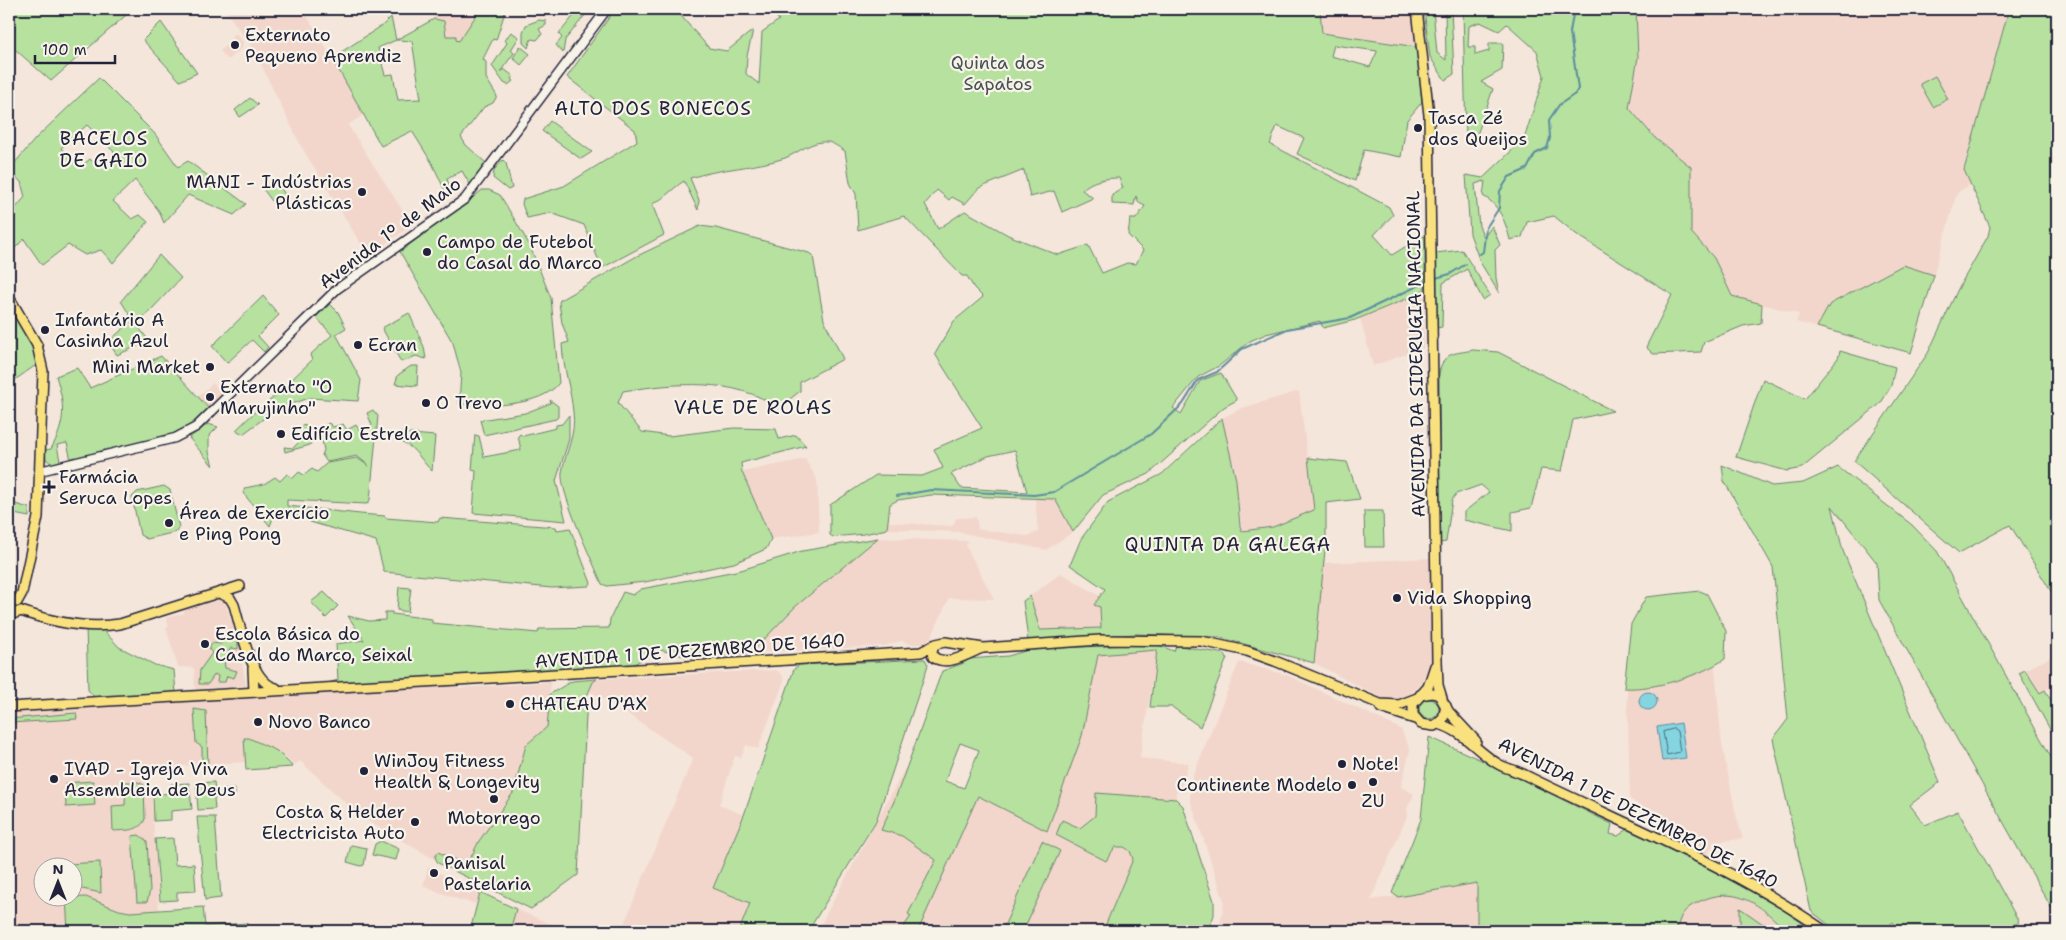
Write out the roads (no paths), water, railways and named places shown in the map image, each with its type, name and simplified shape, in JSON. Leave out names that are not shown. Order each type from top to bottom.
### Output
[{"type":"main road","name":"AVENIDA DA SIDERUGIA NACIONAL","points":[[1417,9],[1429,115],[1437,661],[1438,685],[1444,701]]},
{"type":"main road","points":[[9,298],[37,345],[43,365],[37,525],[22,593],[13,610],[73,623],[103,627],[120,624],[240,586],[235,594],[234,605]]},
{"type":"main road","points":[[219,593],[230,598],[234,605],[252,663],[254,692]]},
{"type":"main road","points":[[983,648],[956,659],[942,661],[933,657],[932,652],[934,645],[946,642],[983,648],[1118,640],[1201,641],[1247,652],[1318,678],[1380,704],[1399,705],[1419,696],[1432,693],[1444,701],[1449,712],[1487,751],[1512,768]]},
{"type":"main road","points":[[955,643],[959,650],[956,659]]},
{"type":"main road","name":"AVENIDA 1 DE DEZEMBRO DE 1640","points":[[9,707],[921,652],[934,645]]},
{"type":"main road","name":"AVENIDA 1 DE DEZEMBRO DE 1640","points":[[921,652],[933,657]]},
{"type":"main road","points":[[1415,719],[1412,708],[1428,686],[1437,661]]},
{"type":"main road","points":[[252,663],[264,683],[270,687],[287,690]]},
{"type":"main road","points":[[1318,678],[1331,687],[1368,704],[1415,719],[1426,726],[1438,724],[1445,716],[1444,701]]},
{"type":"main road","name":"AVENIDA 1 DE DEZEMBRO DE 1640","points":[[9,712],[364,691],[462,681]]},
{"type":"main road","name":"AVENIDA 1 DE DEZEMBRO DE 1640","points":[[1438,724],[1454,728],[1491,760],[1512,768],[1738,877],[1825,931]]},
{"type":"street","name":"Avenida 1º de Maio","points":[[40,471],[175,438],[196,428],[337,289],[465,199],[607,9]]},
{"type":"water","points":[[1648,692],[1654,695],[1657,701],[1654,707],[1648,710],[1642,707],[1639,701],[1642,695]]},
{"type":"water","points":[[1681,723],[1686,758],[1662,761],[1657,727]]},
{"type":"waterway","points":[[1480,254],[1483,252],[1486,228],[1499,208],[1500,191],[1509,177],[1527,169],[1535,154],[1547,148],[1550,138],[1549,120],[1559,105],[1575,94],[1578,89],[1570,32],[1574,9]]},
{"type":"waterway","points":[[1436,278],[1450,274],[1466,264]]},
{"type":"waterway","points":[[897,496],[931,490],[1034,495],[1054,492],[1151,434],[1183,404],[1198,380],[1217,372],[1242,349],[1287,329],[1350,318],[1426,282]]},
{"type":"place","name":"Externato Pequeno Aprendiz","points":[[235,45]]},
{"type":"place","name":"Tasca Zé dos Queijos","points":[[1418,128]]},
{"type":"place","name":"MANI - Indústrias Plásticas","points":[[362,192]]},
{"type":"place","name":"Campo de Futebol do Casal do Marco","points":[[427,252]]},
{"type":"place","name":"Infantário A Casinha Azul","points":[[45,330]]},
{"type":"place","name":"Ecran","points":[[358,345]]},
{"type":"place","name":"Mini Market","points":[[210,367]]},
{"type":"place","name":"Externato \"O Marujinho\"","points":[[210,397]]},
{"type":"place","name":"O Trevo","points":[[426,403]]},
{"type":"place","name":"Edifício Estrela","points":[[281,434]]},
{"type":"place","name":"Farmácia Seruca Lopes","points":[[49,487]]},
{"type":"place","name":"Área de Exercício e Ping Pong","points":[[169,523]]},
{"type":"place","name":"Vida Shopping","points":[[1397,598]]},
{"type":"place","name":"Escola Básica do Casal do Marco, Seixal","points":[[205,644]]},
{"type":"place","name":"CHATEAU D'AX","points":[[510,704]]},
{"type":"place","name":"Novo Banco","points":[[258,722]]},
{"type":"place","name":"Note!","points":[[1342,764]]},
{"type":"place","name":"WinJoy Fitness Health & Longevity","points":[[364,771]]},
{"type":"place","name":"IVAD - Igreja Viva Assembleia de Deus","points":[[54,779]]},
{"type":"place","name":"ZU","points":[[1373,782]]},
{"type":"place","name":"Continente Modelo","points":[[1352,785]]},
{"type":"place","name":"Motorrego","points":[[494,799]]},
{"type":"place","name":"Costa & Helder Electricista Auto","points":[[415,822]]},
{"type":"place","name":"Panisal Pastelaria","points":[[434,873]]},
{"type":"district","name":"ALTO DOS BONECOS","points":[[653,108]]},
{"type":"district","name":"BACELOS DE GAIO","points":[[104,149]]},
{"type":"district","name":"VALE DE ROLAS","points":[[753,407]]},
{"type":"district","name":"QUINTA DA GALEGA","points":[[1228,544]]},
{"type":"park label","name":"Quinta dos Sapatos","points":[[998,73]]}]
